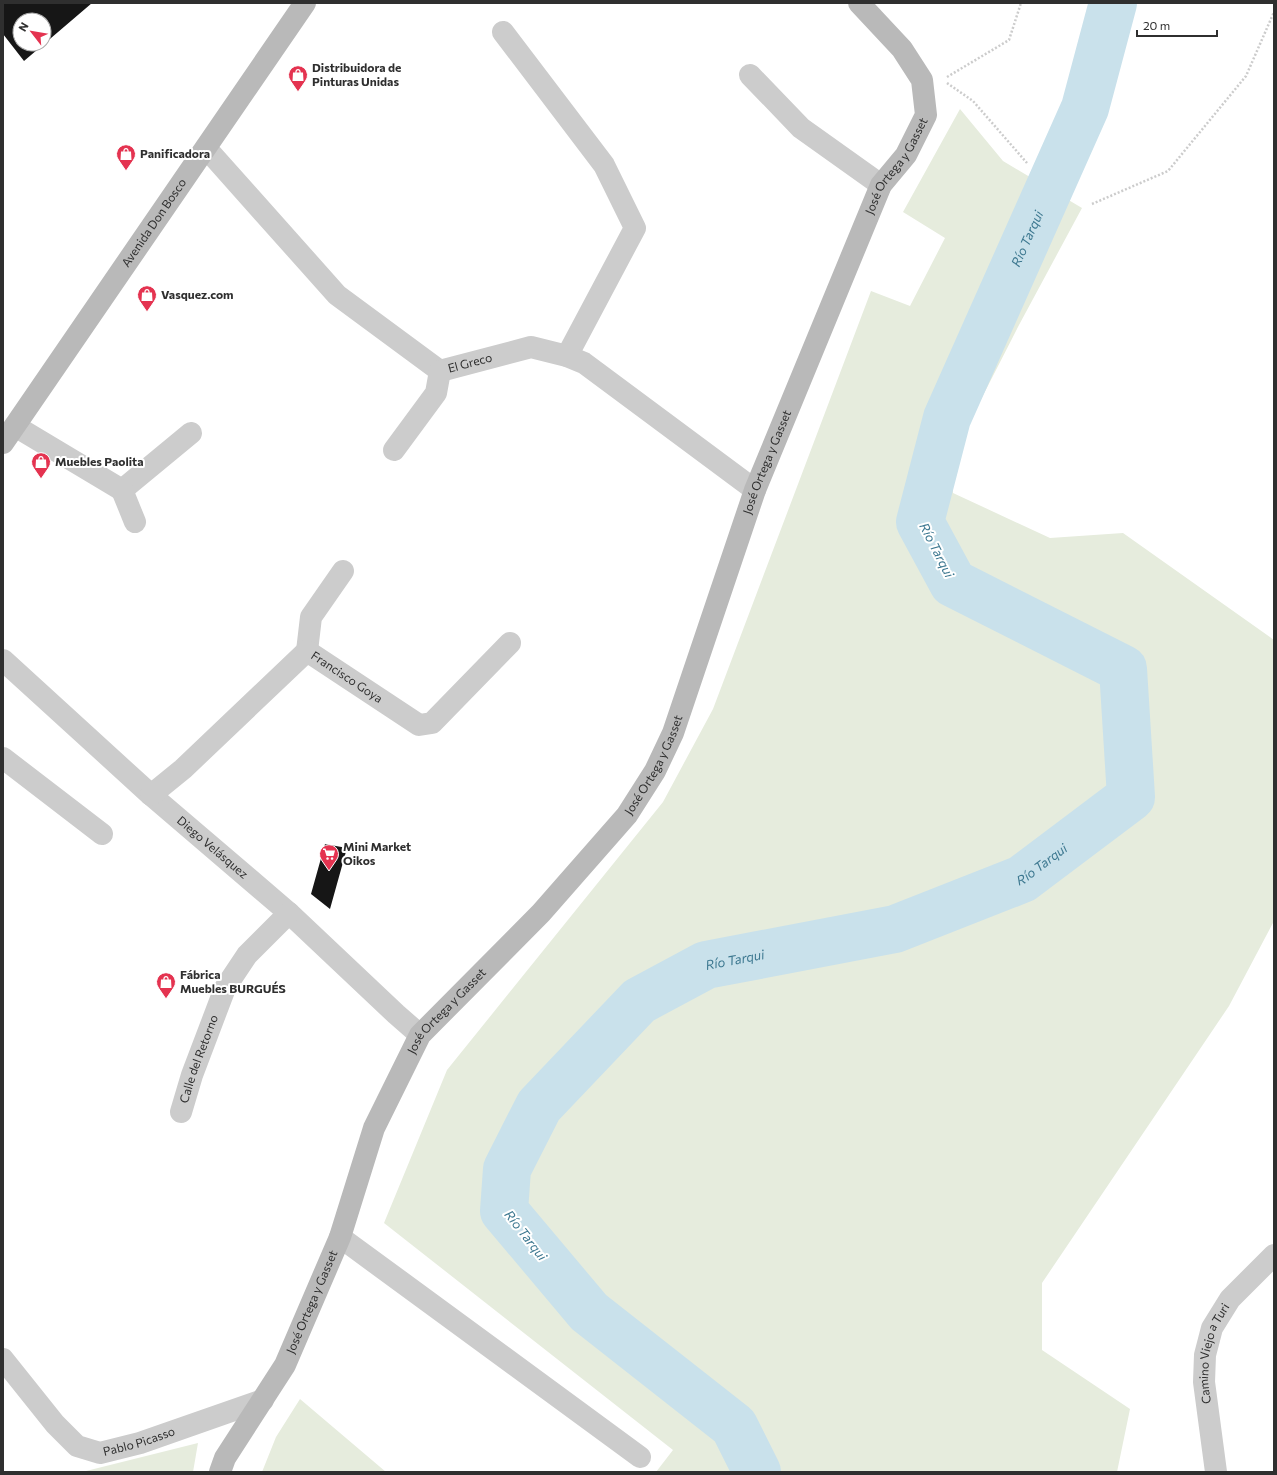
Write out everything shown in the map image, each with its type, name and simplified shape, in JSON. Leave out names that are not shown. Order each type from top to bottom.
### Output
[{"type":"street","name":"Avenida Don Bosco","points":[[7,433],[206,148],[304,3]]},
{"type":"street","name":"José Ortega y Gasset","points":[[220,1472],[225,1458],[285,1365],[340,1237],[374,1128],[420,1035],[546,907],[627,815],[655,771],[672,732],[755,490],[881,186],[906,155],[926,115],[922,80],[902,49],[859,3]]},
{"type":"street","points":[[503,32],[604,165],[635,228],[567,356]]},
{"type":"street","points":[[750,75],[801,128],[881,186]]},
{"type":"street","name":"El Greco","points":[[206,148],[337,295],[440,371],[531,347],[584,362],[755,490]]},
{"type":"street","points":[[394,450],[436,393],[440,371]]},
{"type":"street","points":[[122,490],[191,432]]},
{"type":"street","points":[[7,433],[122,490],[135,522]]},
{"type":"street","points":[[307,651],[311,617],[343,571]]},
{"type":"street","name":"Francisco Goya","points":[[151,795],[183,769],[307,651],[419,725],[432,723],[510,643]]},
{"type":"street","name":"Diego Velásquez","points":[[3,660],[151,795],[289,913],[420,1035]]},
{"type":"street","points":[[3,758],[102,834]]},
{"type":"street","name":"Calle del Retorno","points":[[181,1112],[192,1075],[225,988],[247,955],[289,913]]},
{"type":"street","points":[[340,1237],[640,1457]]},
{"type":"street","name":"Camino Viejo a Turi","points":[[1216,1472],[1204,1382],[1205,1355],[1212,1328],[1230,1298],[1274,1255]]},
{"type":"street","name":"Pablo Picasso","points":[[3,1359],[55,1424],[77,1446],[100,1453],[140,1443],[263,1400]]},
{"type":"path","points":[[1021,3],[1009,40],[943,80],[973,101],[1027,163]]},
{"type":"path","points":[[1092,204],[1168,171],[1246,76],[1274,12]]},
{"type":"green space","points":[[960,109],[1003,161],[1082,208],[1019,325],[953,454],[953,493],[1050,538],[1123,533],[1274,640],[1274,921],[1229,1006],[1042,1283],[1042,1350],[1130,1409],[1117,1472],[656,1472],[673,1450],[384,1223],[447,1070],[663,802],[713,709],[871,291],[910,306],[945,238],[903,212]]},
{"type":"green space","points":[[300,1399],[386,1472],[262,1472],[276,1437]]},
{"type":"green space","points":[[198,1443],[193,1472],[82,1472]]},
{"type":"building","points":[[3,3],[92,3],[52,37],[52,12],[12,12],[12,46],[3,34]]},
{"type":"building","points":[[17,52],[35,52],[24,61]]},
{"type":"building","name":"Mini Market Oikos","points":[[325,844],[347,848],[330,909],[311,894]]},
{"type":"waterway","name":"Río Tarqui","points":[[757,1472],[734,1426],[589,1312],[504,1211],[507,1169],[539,1106],[639,1001],[706,965],[895,929],[1022,879],[1131,797],[1123,669],[953,583],[920,522],[947,418],[1085,108],[1113,3]]},
{"type":"place","name":"Distribuidora de Pinturas Unidas","points":[[298,92]]},
{"type":"place","name":"Panificadora","points":[[126,171]]},
{"type":"place","name":"Vasquez.com","points":[[147,312]]},
{"type":"place","name":"Muebles Paolita","points":[[41,479]]},
{"type":"place","name":"Mini Market Oikos","points":[[329,871]]},
{"type":"place","name":"Fábrica Muebles BURGUÉS","points":[[166,999]]}]
